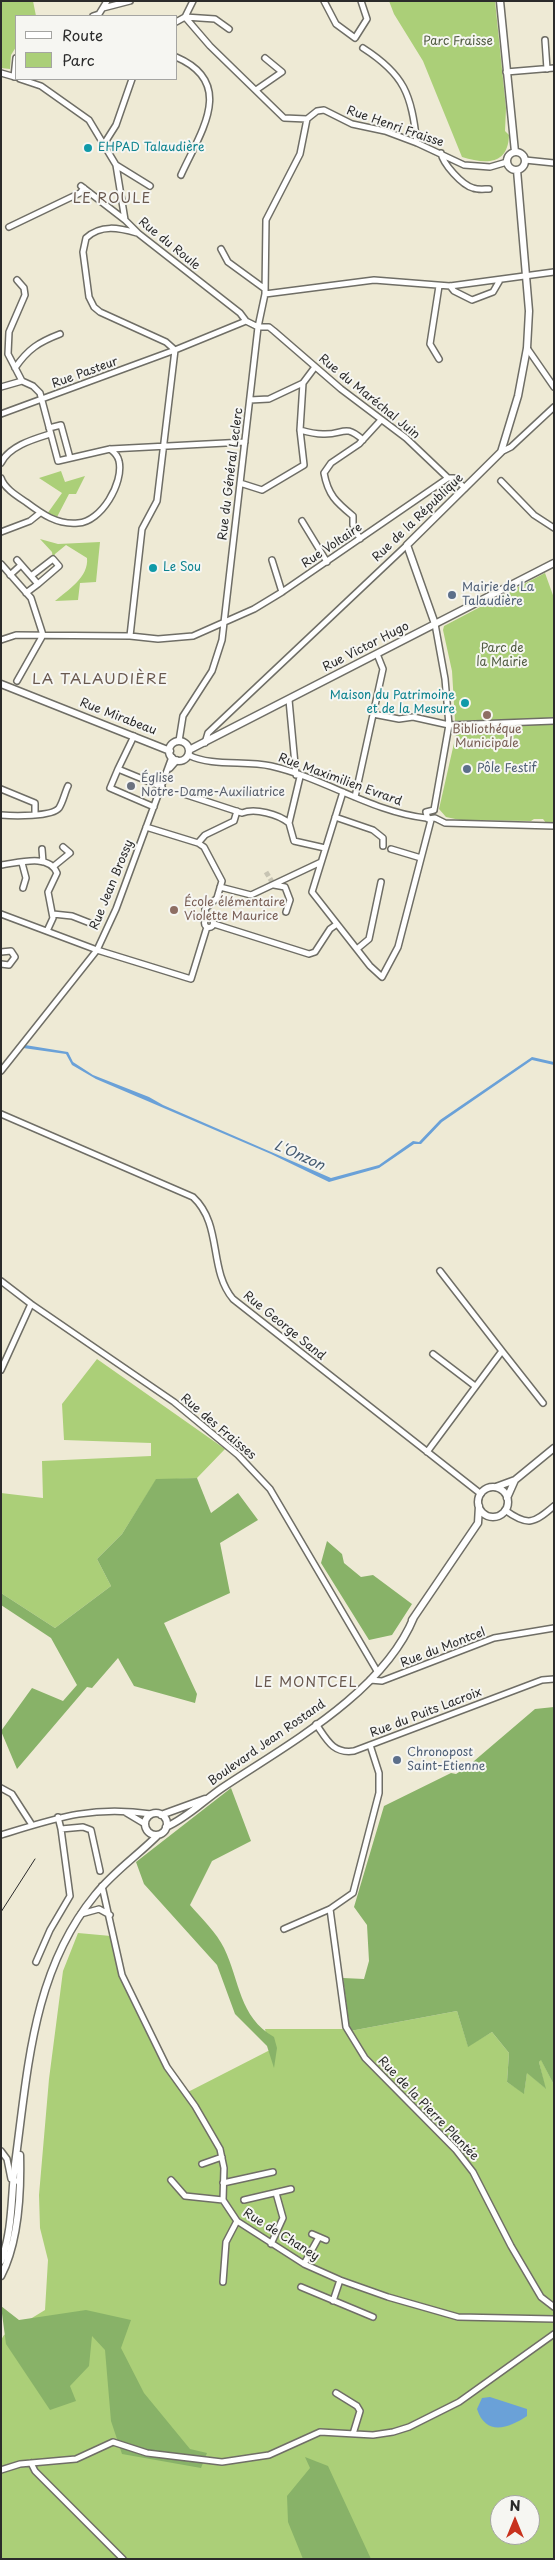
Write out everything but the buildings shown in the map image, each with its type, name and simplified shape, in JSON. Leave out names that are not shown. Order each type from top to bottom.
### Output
[{"type":"main road","points":[[500,1],[515,152]]},
{"type":"main road","points":[[515,152],[521,153],[525,160],[524,165],[517,170],[512,169],[507,162],[508,156],[515,152]]},
{"type":"main road","name":"Rue de la République","points":[[407,545],[501,452],[518,396],[527,348],[529,311],[528,275],[517,170]]},
{"type":"main road","points":[[407,545],[435,624]]},
{"type":"main road","name":"Rue Victor Hugo","points":[[188,752],[554,563]]},
{"type":"main road","name":"Rue Mirabeau","points":[[1,684],[134,736],[173,756]]},
{"type":"main road","points":[[179,742],[186,744],[188,752],[185,759],[173,756],[173,744],[179,742]]},
{"type":"main road","points":[[478,1522],[480,1494],[487,1488],[496,1487],[515,1480],[554,1448]]},
{"type":"main road","points":[[478,1522],[490,1516],[498,1515],[505,1510],[507,1498],[515,1480]]},
{"type":"main road","points":[[496,1487],[503,1491],[507,1498]]},
{"type":"main road","points":[[479,1506],[483,1513],[490,1516]]},
{"type":"main road","name":"Boulevard Jean Rostand","points":[[166,1828],[176,1823],[206,1799],[316,1724],[370,1680],[478,1522]]},
{"type":"main road","points":[[145,1846],[148,1832],[145,1824],[151,1814],[161,1815],[206,1799]]},
{"type":"main road","points":[[1,2261],[8,2232],[28,2064],[41,2000],[59,1949],[81,1914],[102,1886],[166,1828],[165,1819],[161,1815]]},
{"type":"main road","points":[[148,1832],[158,1835]]},
{"type":"main road","points":[[1,2276],[12,2244],[14,2181]]},
{"type":"street","points":[[94,15],[103,8],[107,1]]},
{"type":"street","points":[[103,8],[130,1]]},
{"type":"street","points":[[324,1],[336,24],[355,38],[366,19],[362,1]]},
{"type":"street","points":[[178,21],[184,17],[192,2]]},
{"type":"street","points":[[184,17],[215,19],[229,30]]},
{"type":"street","points":[[184,17],[210,46],[284,118],[307,119]]},
{"type":"street","points":[[545,40],[547,69]]},
{"type":"street","points":[[363,48],[386,63],[407,92],[417,142]]},
{"type":"street","points":[[178,58],[193,64],[206,80],[211,101],[207,121],[181,175]]},
{"type":"street","points":[[256,90],[282,72],[265,58]]},
{"type":"street","points":[[506,72],[554,68]]},
{"type":"street","points":[[1,73],[15,77]]},
{"type":"street","name":"Rue du Roule","points":[[23,80],[41,86],[89,120],[116,165],[125,220],[139,234],[240,313],[246,321],[258,327]]},
{"type":"street","points":[[104,144],[116,125],[132,80]]},
{"type":"street","name":"Rue Henri Fraisse","points":[[307,119],[318,111],[324,110],[352,124],[385,131],[417,142],[464,165],[477,167],[507,162]]},
{"type":"street","name":"Rue du Général Leclerc","points":[[179,742],[183,716],[197,697],[218,655],[222,640],[222,623],[258,327],[265,289],[266,220],[300,154],[307,119]]},
{"type":"street","points":[[441,153],[446,166],[466,185],[474,189],[489,189]]},
{"type":"street","points":[[525,160],[554,163]]},
{"type":"street","points":[[116,165],[150,186]]},
{"type":"street","points":[[9,227],[80,193],[82,187],[125,220]]},
{"type":"street","points":[[130,636],[142,529],[157,501],[175,350],[166,342],[100,312],[89,296],[83,252],[86,238],[99,229],[124,230],[139,234]]},
{"type":"street","points":[[222,249],[228,262],[265,289],[374,280],[450,286],[554,272]]},
{"type":"street","points":[[17,280],[24,288],[25,295],[4,345],[22,381],[40,393],[58,461],[110,449],[245,442]]},
{"type":"street","points":[[450,286],[454,291],[472,300],[493,292],[500,280]]},
{"type":"street","points":[[439,286],[430,344],[439,359]]},
{"type":"street","name":"Rue Pasteur","points":[[1,414],[175,350],[246,321]]},
{"type":"street","name":"Rue du Maréchal Juin","points":[[258,327],[269,327],[406,438],[448,478],[454,478],[465,488]]},
{"type":"street","points":[[15,368],[26,352],[38,343],[60,334]]},
{"type":"street","points":[[527,348],[554,387]]},
{"type":"street","points":[[250,400],[269,399],[303,383],[315,366]]},
{"type":"street","points":[[1,388],[22,381]]},
{"type":"street","points":[[240,483],[262,490],[304,465],[300,430],[303,383]]},
{"type":"street","points":[[501,452],[511,446],[554,408]]},
{"type":"street","points":[[360,539],[353,525],[353,516],[337,503],[327,489],[324,473],[331,462],[363,440],[382,420]]},
{"type":"street","points":[[1,463],[4,456],[61,425],[70,458]]},
{"type":"street","points":[[300,430],[325,434],[346,429],[352,430],[363,440]]},
{"type":"street","points":[[1,478],[2,483],[40,513],[65,523],[80,524],[98,516],[106,505],[119,475],[119,461],[110,449]]},
{"type":"street","name":"Rue Voltaire","points":[[1,640],[16,635],[130,636],[158,639],[193,636],[254,609],[282,592],[448,478]]},
{"type":"street","points":[[501,480],[534,515],[554,528]]},
{"type":"street","points":[[1,532],[30,521],[40,513]]},
{"type":"street","points":[[302,521],[327,562]]},
{"type":"street","name":"Rue de la République","points":[[206,742],[208,734],[218,723],[407,545]]},
{"type":"street","points":[[17,560],[38,584]]},
{"type":"street","points":[[26,592],[59,566],[52,560],[31,576]]},
{"type":"street","points":[[272,560],[282,592]]},
{"type":"street","points":[[1,564],[31,598],[43,635],[17,681]]},
{"type":"street","points":[[10,574],[22,565]]},
{"type":"street","points":[[343,792],[312,892],[357,949],[382,976],[398,947],[434,810],[449,725],[445,679],[435,624]]},
{"type":"street","points":[[355,797],[383,669],[377,654]]},
{"type":"street","points":[[289,700],[298,776],[289,823],[294,841],[325,848]]},
{"type":"street","points":[[373,714],[400,719],[414,717],[449,725],[554,720]]},
{"type":"street","points":[[134,736],[110,788],[154,807]]},
{"type":"street","name":"Rue Maximilien Evrard","points":[[188,752],[206,760],[271,766],[393,810],[445,823],[554,826]]},
{"type":"street","name":"Rue Jean Brossy","points":[[1,1071],[97,950],[116,909],[173,756]]},
{"type":"street","points":[[118,769],[162,787]]},
{"type":"street","points":[[1,814],[15,817],[54,812],[60,807],[68,786]]},
{"type":"street","points":[[1,789],[35,803],[35,814]]},
{"type":"street","points":[[187,795],[237,811],[242,812],[251,809],[284,819],[289,823]]},
{"type":"street","points":[[431,819],[427,810],[434,810]]},
{"type":"street","points":[[198,843],[205,835],[234,821],[237,811]]},
{"type":"street","points":[[335,816],[373,830],[383,838],[383,846]]},
{"type":"street","points":[[146,827],[198,843],[204,847],[222,881],[217,898],[205,909],[208,919],[212,920],[214,924],[309,954],[314,952],[330,929],[337,924]]},
{"type":"street","points":[[54,866],[70,853],[63,847]]},
{"type":"street","points":[[42,849],[43,862]]},
{"type":"street","points":[[390,850],[421,858]]},
{"type":"street","points":[[1,865],[43,862],[54,866],[57,873],[48,892],[53,914],[47,931]]},
{"type":"street","points":[[220,887],[251,895],[321,862]]},
{"type":"street","points":[[22,863],[26,878],[23,888]]},
{"type":"street","points":[[357,949],[369,939],[381,882]]},
{"type":"street","points":[[274,885],[285,887],[290,900],[286,912]]},
{"type":"street","points":[[1,914],[97,950],[191,979],[207,927],[205,924],[208,919]]},
{"type":"street","points":[[53,914],[72,916],[96,925]]},
{"type":"street","points":[[207,927],[214,924]]},
{"type":"street","points":[[1,952],[11,951],[15,957],[9,966],[1,964]]},
{"type":"street","name":"Rue George Sand","points":[[1,1114],[193,1197],[209,1219],[221,1281],[233,1298],[480,1494]]},
{"type":"street","points":[[440,1271],[543,1403]]},
{"type":"street","name":"Rue des Fraisses","points":[[1,1280],[31,1304],[174,1402],[238,1455],[270,1489],[377,1671]]},
{"type":"street","points":[[1,1370],[31,1304]]},
{"type":"street","points":[[427,1452],[502,1351]]},
{"type":"street","points":[[432,1354],[475,1386]]},
{"type":"street","points":[[505,1510],[523,1521],[536,1521],[554,1506]]},
{"type":"street","name":"Rue du Montcel","points":[[370,1680],[382,1681],[494,1638],[554,1628]]},
{"type":"street","name":"Rue du Puits Lacroix","points":[[316,1724],[334,1749],[343,1752],[370,1745],[542,1680],[554,1679]]},
{"type":"street","points":[[284,1929],[330,1909],[353,1893],[379,1793],[379,1774],[370,1745]]},
{"type":"street","points":[[1,1788],[12,1794],[32,1825]]},
{"type":"street","points":[[1,1835],[58,1817],[87,1811],[151,1814]]},
{"type":"street","points":[[125,1812],[145,1824]]},
{"type":"street","points":[[36,1962],[50,1930],[70,1896],[58,1817]]},
{"type":"street","points":[[61,1829],[83,1826],[92,1830],[100,1871]]},
{"type":"street","points":[[102,1886],[122,1975],[167,2067],[210,2130],[222,2157],[222,2200],[185,2196],[171,2180]]},
{"type":"street","points":[[81,1914],[99,1909],[110,1915]]},
{"type":"street","name":"Rue de la Pierre Plantée","points":[[330,1909],[346,2027],[356,2045],[365,2058],[456,2150],[473,2172],[515,2253],[542,2297],[554,2307]]},
{"type":"street","points":[[1,2151],[7,2159],[14,2181]]},
{"type":"street","points":[[202,2164],[222,2157]]},
{"type":"street","points":[[223,2183],[273,2172]]},
{"type":"street","points":[[244,2200],[291,2189]]},
{"type":"street","points":[[271,2244],[283,2218],[276,2193]]},
{"type":"street","name":"Rue de Chaney","points":[[222,2200],[237,2221],[304,2264],[340,2280],[388,2297],[458,2317],[554,2319]]},
{"type":"street","points":[[223,2282],[226,2242],[237,2221]]},
{"type":"street","points":[[312,2234],[326,2240]]},
{"type":"street","points":[[304,2264],[319,2237]]},
{"type":"street","points":[[333,2301],[340,2280]]},
{"type":"street","points":[[301,2287],[373,2317]]},
{"type":"street","points":[[1,2470],[31,2463],[76,2459],[113,2442],[147,2454],[211,2462],[234,2461],[269,2455],[320,2432],[374,2435],[409,2427],[459,2402],[554,2334]]},
{"type":"street","points":[[336,2393],[357,2406],[360,2411],[353,2434]]},
{"type":"street","points":[[31,2463],[35,2471],[123,2559]]},
{"type":"green space","points":[[1,1],[33,1],[36,15],[15,15],[15,49],[11,55],[10,69],[1,68]]},
{"type":"green space","name":"Parc Fraisse","points":[[389,1],[495,1],[506,108],[505,131],[509,135],[508,145],[500,157],[494,160],[479,161],[462,157],[423,61],[394,14]]},
{"type":"green space","points":[[61,471],[65,482],[85,476],[76,494],[69,494],[57,517],[47,514],[62,493],[39,478]]},
{"type":"green space","points":[[40,539],[58,544],[100,542],[96,582],[80,583],[78,600],[55,601],[77,583],[85,571],[87,558],[66,545],[55,554],[53,559],[52,552]]},
{"type":"green space","name":"Parc de la Mairie","points":[[545,573],[554,598],[554,718],[455,721],[452,671],[443,630],[444,626]]},
{"type":"green space","points":[[554,723],[554,824],[546,823],[543,819],[531,821],[460,820],[446,817],[439,809],[457,730],[462,727]]},
{"type":"green space","points":[[97,1359],[225,1449],[197,1478],[156,1480],[122,1534],[97,1559],[111,1586],[55,1628],[1,1593],[1,1493],[43,1498],[42,1461],[151,1456],[151,1443],[64,1440],[62,1404]]},
{"type":"green space","points":[[197,1478],[211,1513],[238,1493],[258,1520],[220,1543],[230,1593],[164,1623],[197,1694],[195,1703],[134,1686],[118,1658],[92,1688],[87,1687],[17,1769],[1,1731],[32,1688],[63,1701],[77,1685],[51,1638],[1,1605],[1,1593],[55,1628],[111,1586],[97,1559],[122,1534],[156,1479]]},
{"type":"green space","points":[[327,1541],[342,1554],[344,1563],[361,1577],[373,1575],[412,1604],[392,1635],[369,1640],[321,1563]]},
{"type":"green space","points":[[554,1707],[554,2085],[541,2060],[539,2062],[546,2089],[527,2073],[524,2094],[507,2082],[509,2053],[492,2032],[468,2047],[457,2011],[350,2031],[343,1978],[364,1979],[369,1961],[367,1925],[354,1907],[384,1806],[451,1773],[456,1774],[467,1767],[535,1709]]},
{"type":"green space","points":[[231,1788],[251,1841],[212,1861],[190,1905],[221,1942],[247,2009],[262,2029],[274,2037],[277,2048],[274,2068],[267,2046],[235,2014],[217,1965],[144,1884],[136,1862]]},
{"type":"green space","points":[[78,1933],[111,1936],[118,1972],[164,2066],[184,2094],[270,2050],[265,2029],[348,2029],[350,2031],[457,2011],[468,2046],[492,2032],[509,2053],[507,2082],[524,2093],[527,2072],[545,2088],[539,2062],[541,2059],[554,2085],[554,2559],[1,2559],[1,2340],[4,2335],[45,2310],[48,2260],[40,2228],[39,2195],[49,2079],[63,1971]]},
{"type":"green space","points":[[1,2306],[19,2320],[86,2310],[131,2320],[121,2348],[144,2393],[190,2449],[207,2453],[201,2468],[122,2454],[111,2421],[105,2350],[92,2336],[89,2366],[70,2386],[76,2401],[50,2410],[6,2344]]},
{"type":"green space","points":[[305,2457],[328,2466],[371,2559],[303,2559],[288,2522],[287,2496],[310,2468]]},
{"type":"water","points":[[25,1045],[68,1052],[73,1062],[93,1075],[149,1097],[163,1105],[331,1178],[379,1165],[413,1141],[419,1142],[440,1120],[532,1057],[554,1062],[554,1065],[532,1060],[442,1122],[421,1144],[414,1144],[379,1168],[329,1182],[271,1154],[96,1079],[72,1065],[66,1054],[23,1048]]},
{"type":"water","points":[[490,2397],[527,2409],[527,2416],[513,2424],[499,2428],[486,2424],[477,2409],[482,2398]]},
{"type":"tunnel","points":[[266,872],[274,885]]},
{"type":"railway","points":[[1,1912],[35,1859]]},
{"type":"place","name":"EHPAD Talaudière","points":[[88,148]]},
{"type":"place","name":"Le Sou","points":[[153,568]]},
{"type":"place","name":"Mairie de La Talaudière","points":[[452,595]]},
{"type":"place","name":"Maison du Patrimoine et de la Mesure","points":[[465,703]]},
{"type":"place","name":"Bibliothéque Municipale","points":[[487,715]]},
{"type":"place","name":"Pôle Festif","points":[[467,769]]},
{"type":"place","name":"Église Notre-Dame-Auxiliatrice","points":[[131,786]]},
{"type":"place","name":"École élémentaire Violette Maurice","points":[[174,910]]},
{"type":"place","name":"Chronopost Saint-Etienne","points":[[397,1760]]},
{"type":"district","name":"LE ROULE","points":[[112,199]]},
{"type":"district","name":"LA TALAUDIÈRE","points":[[100,680]]},
{"type":"district","name":"LE MONTCEL","points":[[306,1683]]},
{"type":"water label","name":"L'Onzon","points":[[299,1156]]}]
